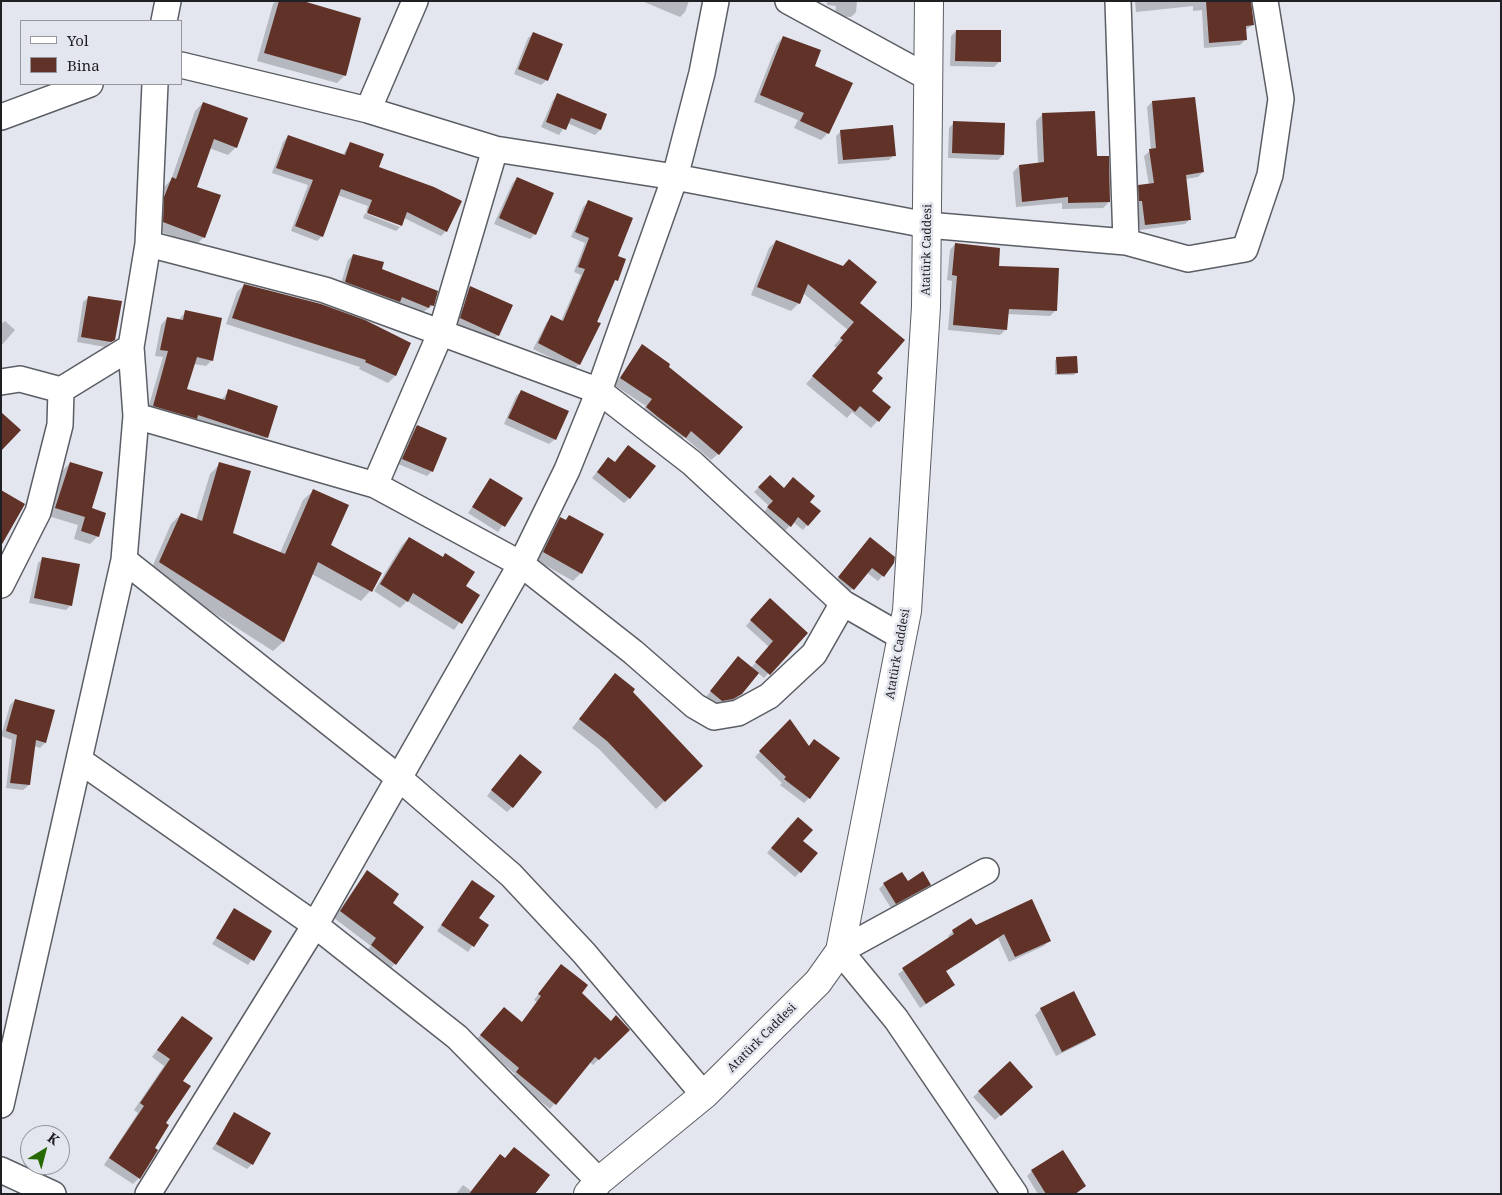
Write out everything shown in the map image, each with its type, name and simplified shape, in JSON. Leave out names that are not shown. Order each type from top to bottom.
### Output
[{"type":"street","points":[[164,20],[168,1]]},
{"type":"street","points":[[368,110],[415,1]]},
{"type":"street","points":[[148,1194],[315,925],[521,564],[567,470],[599,391],[675,177],[702,73],[716,1]]},
{"type":"street","points":[[788,1],[929,78]]},
{"type":"street","name":"Atatürk Caddesi","points":[[594,1188],[704,1095],[818,982],[840,951],[907,611],[926,307],[930,1]]},
{"type":"street","points":[[1118,1],[1126,242]]},
{"type":"street","points":[[182,65],[368,110],[495,149],[675,177],[927,225],[1126,242],[1188,259],[1245,249],[1270,175],[1281,99],[1265,1]]},
{"type":"street","points":[[1,117],[87,85]]},
{"type":"street","points":[[1,1105],[124,560],[136,416],[131,347],[148,244],[155,85]]},
{"type":"street","points":[[375,485],[441,332],[495,149]]},
{"type":"street","points":[[148,244],[325,290],[599,391],[692,463],[843,603],[902,637]]},
{"type":"street","points":[[1,382],[20,379],[61,390],[131,347]]},
{"type":"street","points":[[1,585],[38,512],[60,425],[61,390]]},
{"type":"street","points":[[136,416],[375,485],[521,564],[633,652],[695,706],[714,717],[738,713],[769,696],[814,654],[843,603]]},
{"type":"street","points":[[124,560],[399,778],[511,875],[584,953],[704,1095]]},
{"type":"street","points":[[80,760],[315,925],[458,1037],[594,1188]]},
{"type":"street","points":[[986,871],[840,951],[896,1019],[1015,1194]]},
{"type":"street","points":[[1,1170],[53,1194]]},
{"type":"building","points":[[279,1],[303,1],[361,18],[346,76],[264,53]]},
{"type":"building","points":[[1206,1],[1251,1],[1254,25],[1246,26],[1247,40],[1209,43]]},
{"type":"building","points":[[956,30],[1001,30],[1001,62],[955,61]]},
{"type":"building","points":[[533,32],[563,44],[548,81],[518,69]]},
{"type":"building","points":[[783,36],[821,50],[815,66],[853,83],[829,134],[800,121],[804,113],[760,95]]},
{"type":"building","points":[[557,93],[607,114],[601,130],[571,118],[566,130],[546,122]]},
{"type":"building","points":[[1195,97],[1204,172],[1186,175],[1191,220],[1145,225],[1142,201],[1139,201],[1138,185],[1154,183],[1149,149],[1156,148],[1152,101]]},
{"type":"building","points":[[203,102],[248,118],[237,148],[214,139],[197,187],[221,195],[205,238],[163,222],[164,197],[172,177],[176,179]]},
{"type":"building","points":[[1095,111],[1097,156],[1109,156],[1110,202],[1068,203],[1068,197],[1022,202],[1019,165],[1044,162],[1042,113]]},
{"type":"building","points":[[953,121],[1005,123],[1004,155],[952,153]]},
{"type":"building","points":[[893,125],[896,156],[843,160],[840,130]]},
{"type":"building","points":[[288,135],[345,155],[350,142],[384,154],[379,167],[434,187],[462,201],[447,232],[407,212],[402,226],[367,213],[372,200],[341,189],[323,237],[295,226],[313,180],[276,168]]},
{"type":"building","points":[[517,177],[554,193],[536,235],[499,218]]},
{"type":"building","points":[[588,200],[633,218],[618,256],[626,259],[618,281],[615,280],[597,322],[601,323],[580,365],[538,343],[551,315],[563,321],[585,269],[578,267],[589,238],[575,232]]},
{"type":"building","points":[[776,240],[843,266],[849,259],[877,282],[860,303],[905,340],[877,373],[883,378],[872,391],[891,407],[879,422],[860,406],[855,412],[812,376],[843,340],[840,338],[854,322],[808,284],[800,304],[757,287]]},
{"type":"building","points":[[955,243],[1000,248],[999,266],[1059,268],[1057,311],[1009,309],[1007,330],[953,325],[957,276],[952,275]]},
{"type":"building","points":[[353,254],[384,262],[382,269],[438,291],[434,306],[430,305],[429,308],[402,297],[400,302],[345,282]]},
{"type":"building","points":[[244,284],[321,304],[365,320],[411,343],[396,376],[365,362],[366,360],[232,318]]},
{"type":"building","points":[[470,286],[513,305],[499,336],[460,318]]},
{"type":"building","points":[[88,296],[122,301],[115,340],[111,342],[81,337]]},
{"type":"building","points":[[185,310],[222,318],[213,361],[197,357],[187,389],[225,400],[228,389],[278,406],[268,438],[198,415],[197,419],[153,406],[168,351],[160,350],[167,317],[183,320]]},
{"type":"building","points":[[642,344],[670,364],[669,367],[743,427],[719,455],[691,431],[686,438],[658,417],[646,407],[652,399],[620,378]]},
{"type":"building","points":[[1077,356],[1078,373],[1057,374],[1056,357]]},
{"type":"building","points":[[521,390],[569,411],[556,440],[508,418]]},
{"type":"building","points":[[1,412],[21,430],[1,451]]},
{"type":"building","points":[[417,425],[447,438],[433,472],[402,459]]},
{"type":"building","points":[[628,445],[656,466],[630,499],[597,472],[608,457],[615,462]]},
{"type":"building","points":[[70,462],[103,472],[92,508],[106,513],[99,537],[81,531],[85,517],[55,508]]},
{"type":"building","points":[[219,462],[251,471],[233,533],[285,554],[313,489],[349,505],[331,545],[382,573],[372,592],[318,562],[284,642],[159,562],[181,513],[202,521]]},
{"type":"building","points":[[770,475],[784,488],[793,477],[815,496],[810,502],[821,511],[808,526],[798,517],[791,527],[767,507],[773,501],[758,487]]},
{"type":"building","points":[[490,478],[523,498],[505,527],[472,507]]},
{"type":"building","points":[[1,490],[25,504],[1,546]]},
{"type":"building","points":[[569,515],[604,534],[582,574],[543,552],[560,517],[566,520]]},
{"type":"building","points":[[409,537],[443,557],[445,553],[475,572],[466,586],[480,595],[462,624],[413,593],[408,602],[380,584]]},
{"type":"building","points":[[870,537],[895,557],[894,563],[884,577],[872,568],[854,590],[838,577]]},
{"type":"building","points":[[42,557],[80,564],[72,606],[34,598]]},
{"type":"building","points":[[770,598],[808,633],[770,675],[755,662],[773,641],[750,620]]},
{"type":"building","points":[[738,656],[759,673],[742,694],[733,699],[722,701],[710,691]]},
{"type":"building","points":[[615,673],[635,689],[633,692],[703,766],[665,802],[607,741],[579,719]]},
{"type":"building","points":[[15,699],[55,710],[46,743],[36,740],[30,785],[10,783],[17,735],[6,731]]},
{"type":"building","points":[[790,719],[809,746],[814,739],[840,758],[810,799],[784,779],[786,777],[759,751]]},
{"type":"building","points":[[520,754],[542,772],[513,808],[491,790]]},
{"type":"building","points":[[798,817],[813,830],[803,841],[818,853],[801,873],[771,848]]},
{"type":"building","points":[[367,870],[399,894],[393,903],[424,927],[396,965],[371,945],[376,938],[340,911]]},
{"type":"building","points":[[923,871],[931,885],[896,904],[883,883],[902,872],[908,881]]},
{"type":"building","points":[[472,880],[495,896],[479,918],[489,925],[474,947],[441,925]]},
{"type":"building","points":[[1032,899],[1051,941],[1015,957],[1004,934],[946,971],[955,985],[926,1004],[902,968],[954,934],[952,930],[971,918],[976,925]]},
{"type":"building","points":[[234,908],[272,931],[254,961],[216,938]]},
{"type":"building","points":[[561,964],[588,985],[582,993],[611,1021],[616,1015],[630,1030],[599,1060],[595,1057],[556,1105],[516,1072],[519,1068],[480,1035],[504,1007],[522,1022],[541,996],[538,994]]},
{"type":"building","points":[[1074,991],[1096,1035],[1062,1052],[1040,1008]]},
{"type":"building","points":[[182,1016],[213,1038],[183,1081],[191,1086],[166,1123],[169,1125],[155,1148],[158,1150],[140,1179],[109,1158],[144,1106],[140,1103],[170,1059],[157,1050]]},
{"type":"building","points":[[1010,1061],[1033,1087],[1001,1116],[978,1091]]},
{"type":"building","points":[[234,1112],[271,1133],[253,1165],[216,1144]]},
{"type":"building","points":[[514,1147],[550,1175],[535,1194],[469,1194],[500,1154],[505,1158]]},
{"type":"building","points":[[1063,1150],[1086,1186],[1075,1194],[1046,1194],[1031,1170]]}]
